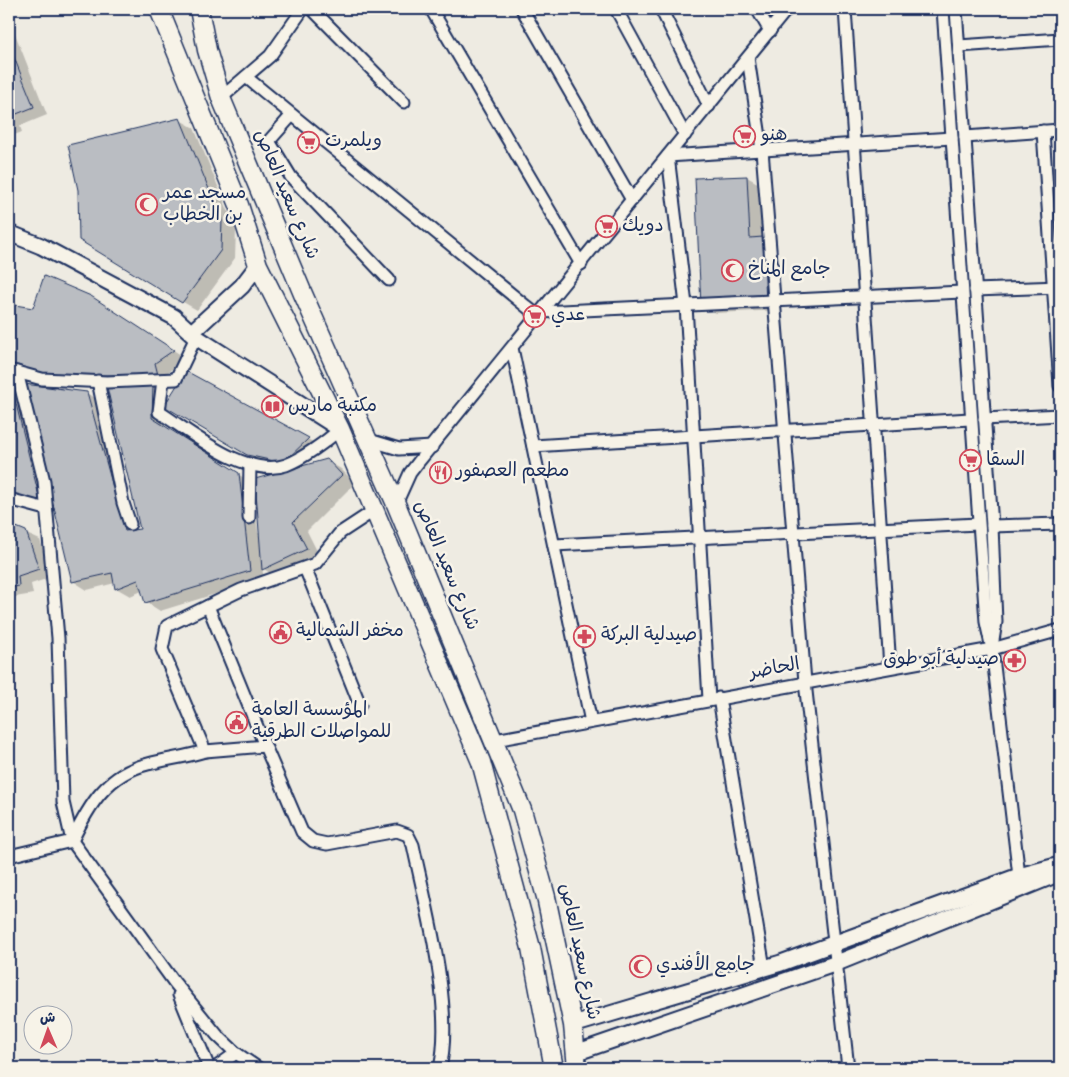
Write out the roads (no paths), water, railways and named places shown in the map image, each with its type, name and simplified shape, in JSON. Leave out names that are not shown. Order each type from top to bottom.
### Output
[{"type":"main road","points":[[159,9],[239,205],[258,265],[340,430],[376,510],[481,762],[531,948],[554,1068]]},
{"type":"main road","name":"شارع سعيد العاص","points":[[199,9],[207,50],[221,98],[396,504],[495,740],[525,819],[546,897],[573,1025],[576,1060]]},
{"type":"main road","points":[[12,237],[41,246],[174,317],[194,335],[340,430]]},
{"type":"main road","points":[[194,335],[242,286],[258,265]]},
{"type":"main road","points":[[573,1025],[764,968],[1019,876],[1060,865]]},
{"type":"main road","points":[[576,1060],[837,963],[1060,873]]},
{"type":"street","points":[[221,98],[270,56],[303,9]]},
{"type":"street","points":[[312,9],[404,102]]},
{"type":"street","points":[[431,9],[581,264]]},
{"type":"street","points":[[522,9],[632,200]]},
{"type":"street","points":[[616,9],[685,135]]},
{"type":"street","points":[[661,9],[708,106]]},
{"type":"street","points":[[757,9],[770,32]]},
{"type":"street","points":[[396,504],[410,473],[787,9]]},
{"type":"street","points":[[845,9],[890,667]]},
{"type":"street","points":[[943,9],[970,418],[986,622],[992,649],[1019,876]]},
{"type":"street","points":[[956,9],[992,526],[996,622],[992,649]]},
{"type":"street","points":[[959,46],[1060,39]]},
{"type":"street","points":[[748,58],[762,150],[805,682],[848,1068]]},
{"type":"street","points":[[246,77],[540,314],[962,292]]},
{"type":"street","points":[[292,115],[269,141],[291,177],[389,280]]},
{"type":"street","points":[[965,137],[1060,130]]},
{"type":"street","points":[[1043,131],[1057,287],[1060,386]]},
{"type":"street","points":[[668,156],[952,138]]},
{"type":"street","points":[[668,156],[686,306],[700,538],[714,699],[764,968]]},
{"type":"street","points":[[976,290],[1057,287]]},
{"type":"street","points":[[13,371],[42,379],[98,381],[176,379],[194,335]]},
{"type":"street","points":[[512,348],[591,722]]},
{"type":"street","points":[[13,371],[44,481],[58,638],[62,802],[72,841],[174,982],[217,1035],[236,1054],[258,1068]]},
{"type":"street","points":[[163,380],[159,412],[238,462],[266,467],[285,466],[329,440],[340,430]]},
{"type":"street","points":[[98,381],[123,503],[130,524]]},
{"type":"street","points":[[984,419],[1060,415]]},
{"type":"street","points":[[532,446],[970,418]]},
{"type":"street","points":[[369,440],[399,449],[432,447]]},
{"type":"street","points":[[249,518],[250,464]]},
{"type":"street","points":[[9,499],[46,509]]},
{"type":"street","points":[[205,751],[162,649],[167,626],[242,590],[315,564],[340,533],[376,510]]},
{"type":"street","points":[[554,545],[978,524]]},
{"type":"street","points":[[992,526],[1060,524]]},
{"type":"street","points":[[305,568],[360,705]]},
{"type":"street","points":[[208,606],[302,832],[313,841],[327,844],[397,831],[408,835],[413,845],[439,973],[443,1057],[440,1068]]},
{"type":"street","name":"الحاضر","points":[[495,740],[992,649],[1060,630]]},
{"type":"street","points":[[72,841],[88,808],[114,778],[146,764],[184,758],[205,751],[265,746]]},
{"type":"street","points":[[9,856],[72,841]]},
{"type":"street","points":[[174,982],[209,1068]]},
{"type":"street","points":[[215,1068],[236,1054]]},
{"type":"place","name":"هنو","points":[[745,136]]},
{"type":"place","name":"ويلمرت","points":[[309,142]]},
{"type":"place","name":"مسجد عمر بن الخطاب","points":[[147,205]]},
{"type":"place","name":"دويك","points":[[606,227]]},
{"type":"place","name":"جامع المناخ","points":[[732,270]]},
{"type":"place","name":"عدي","points":[[535,316]]},
{"type":"place","name":"مكتبة مارس","points":[[272,407]]},
{"type":"place","name":"السقا","points":[[970,461]]},
{"type":"place","name":"مطعم العصفور","points":[[440,472]]},
{"type":"place","name":"مخفر الشمالية","points":[[280,632]]},
{"type":"place","name":"صيدلية البركة","points":[[585,636]]},
{"type":"place","name":"صيدلية أبو طوق","points":[[1015,660]]},
{"type":"place","name":"المؤسسة العامة للمواصلات الطرقية","points":[[236,722]]},
{"type":"place","name":"جامع الأفندي","points":[[640,966]]}]
